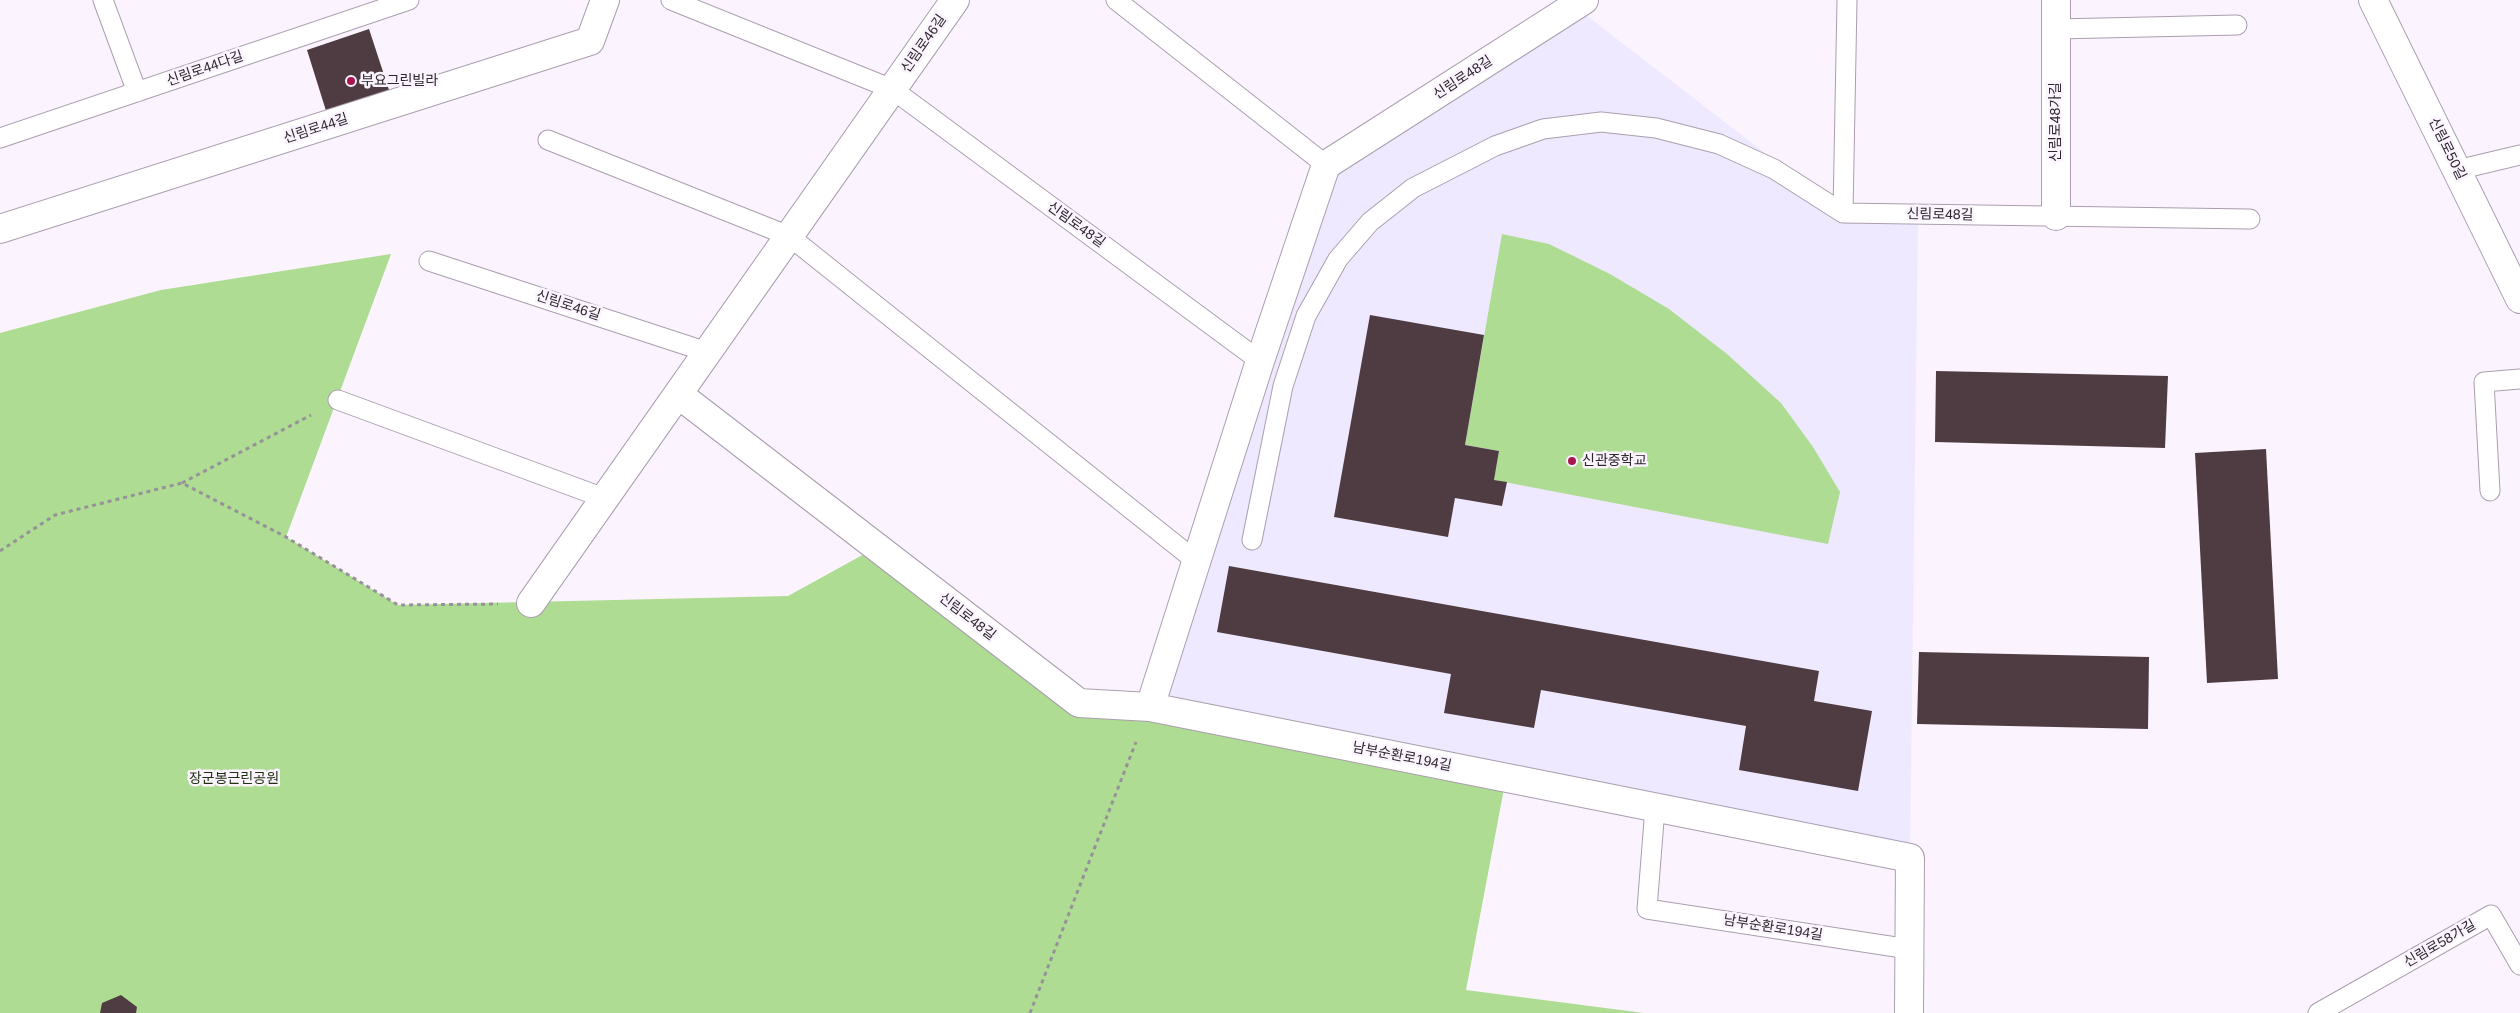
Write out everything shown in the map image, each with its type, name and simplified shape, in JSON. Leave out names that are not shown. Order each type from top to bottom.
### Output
[{"type":"street","name":"신림로44길","points":[[0,229],[590,41],[605,0]]},
{"type":"street","name":"신림로46길","points":[[531,603],[955,0]]},
{"type":"street","name":"신림로48가길","points":[[2056,0],[2056,216]]},
{"type":"street","name":"신림로50길","points":[[2373,0],[2520,299]]},
{"type":"street","name":"신림로48길","points":[[1326,165],[1574,2]]},
{"type":"street","points":[[1150,707],[1260,361],[1326,165]]},
{"type":"street","name":"신림로48길","points":[[678,394],[1079,703],[1150,707]]},
{"type":"street","name":"남부순환로194길","points":[[1150,707],[1910,858],[1909,1013]]},
{"type":"lane","points":[[103,0],[137,92]]},
{"type":"lane","name":"신림로44다길","points":[[0,138],[409,0]]},
{"type":"lane","points":[[671,0],[892,89]]},
{"type":"lane","points":[[1116,0],[1326,165]]},
{"type":"lane","points":[[1843,213],[1847,0]]},
{"type":"lane","points":[[2056,29],[2237,25]]},
{"type":"lane","name":"신림로48길","points":[[892,89],[1260,361]]},
{"type":"lane","points":[[1252,540],[1283,386],[1306,316],[1338,259],[1370,222],[1412,188],[1495,146],[1543,129],[1601,122],[1656,128],[1719,144],[1774,169],[1843,213]]},
{"type":"lane","points":[[548,140],[789,236],[1196,561]]},
{"type":"lane","points":[[2457,170],[2520,155]]},
{"type":"lane","name":"신림로48길","points":[[1843,213],[2250,219]]},
{"type":"lane","name":"신림로46길","points":[[429,261],[707,352]]},
{"type":"lane","points":[[2490,491],[2484,382],[2520,379]]},
{"type":"lane","points":[[338,400],[604,498]]},
{"type":"lane","name":"남부순환로194길","points":[[1655,808],[1647,909],[1909,949]]},
{"type":"lane","name":"신림로58가길","points":[[2318,1013],[2344,1007],[2491,915],[2520,965]]},
{"type":"path","points":[[0,552],[55,515],[182,483],[338,400]]},
{"type":"path","points":[[182,483],[286,537],[398,605],[531,603]]},
{"type":"path","points":[[1030,1013],[1150,707]]},
{"type":"shaded area","name":"신관중학교","points":[[1574,6],[1843,213],[1918,214],[1910,858],[1150,707],[1326,165]]},
{"type":"green space","points":[[1502,234],[1549,244],[1610,274],[1669,309],[1727,354],[1781,403],[1813,447],[1840,492],[1828,544],[1494,480],[1499,451],[1465,445]]},
{"type":"green space","name":"장군봉근린공원","points":[[391,254],[286,537],[398,605],[788,596],[877,547],[1079,703],[1506,778],[1466,990],[1644,1013],[0,1013],[0,333],[161,290]]},
{"type":"building","name":"부요그린빌라","points":[[369,29],[390,93],[327,114],[307,50]]},
{"type":"building","points":[[1370,315],[1484,335],[1465,445],[1499,451],[1494,480],[1507,482],[1502,506],[1455,498],[1448,537],[1334,517]]},
{"type":"building","points":[[1936,371],[2168,376],[2165,448],[1935,442]]},
{"type":"building","points":[[2266,449],[2278,679],[2207,683],[2195,453]]},
{"type":"building","points":[[1229,566],[1819,671],[1814,701],[1872,711],[1858,791],[1739,770],[1746,726],[1541,690],[1534,728],[1444,713],[1451,674],[1217,632]]},
{"type":"building","points":[[1919,652],[2149,657],[2148,729],[1917,724]]},
{"type":"building","points":[[121,995],[137,1007],[136,1013],[100,1013],[102,1003]]},
{"type":"place","name":"부요그린빌라","points":[[351,81]]},
{"type":"place","name":"신관중학교","points":[[1572,461]]}]
